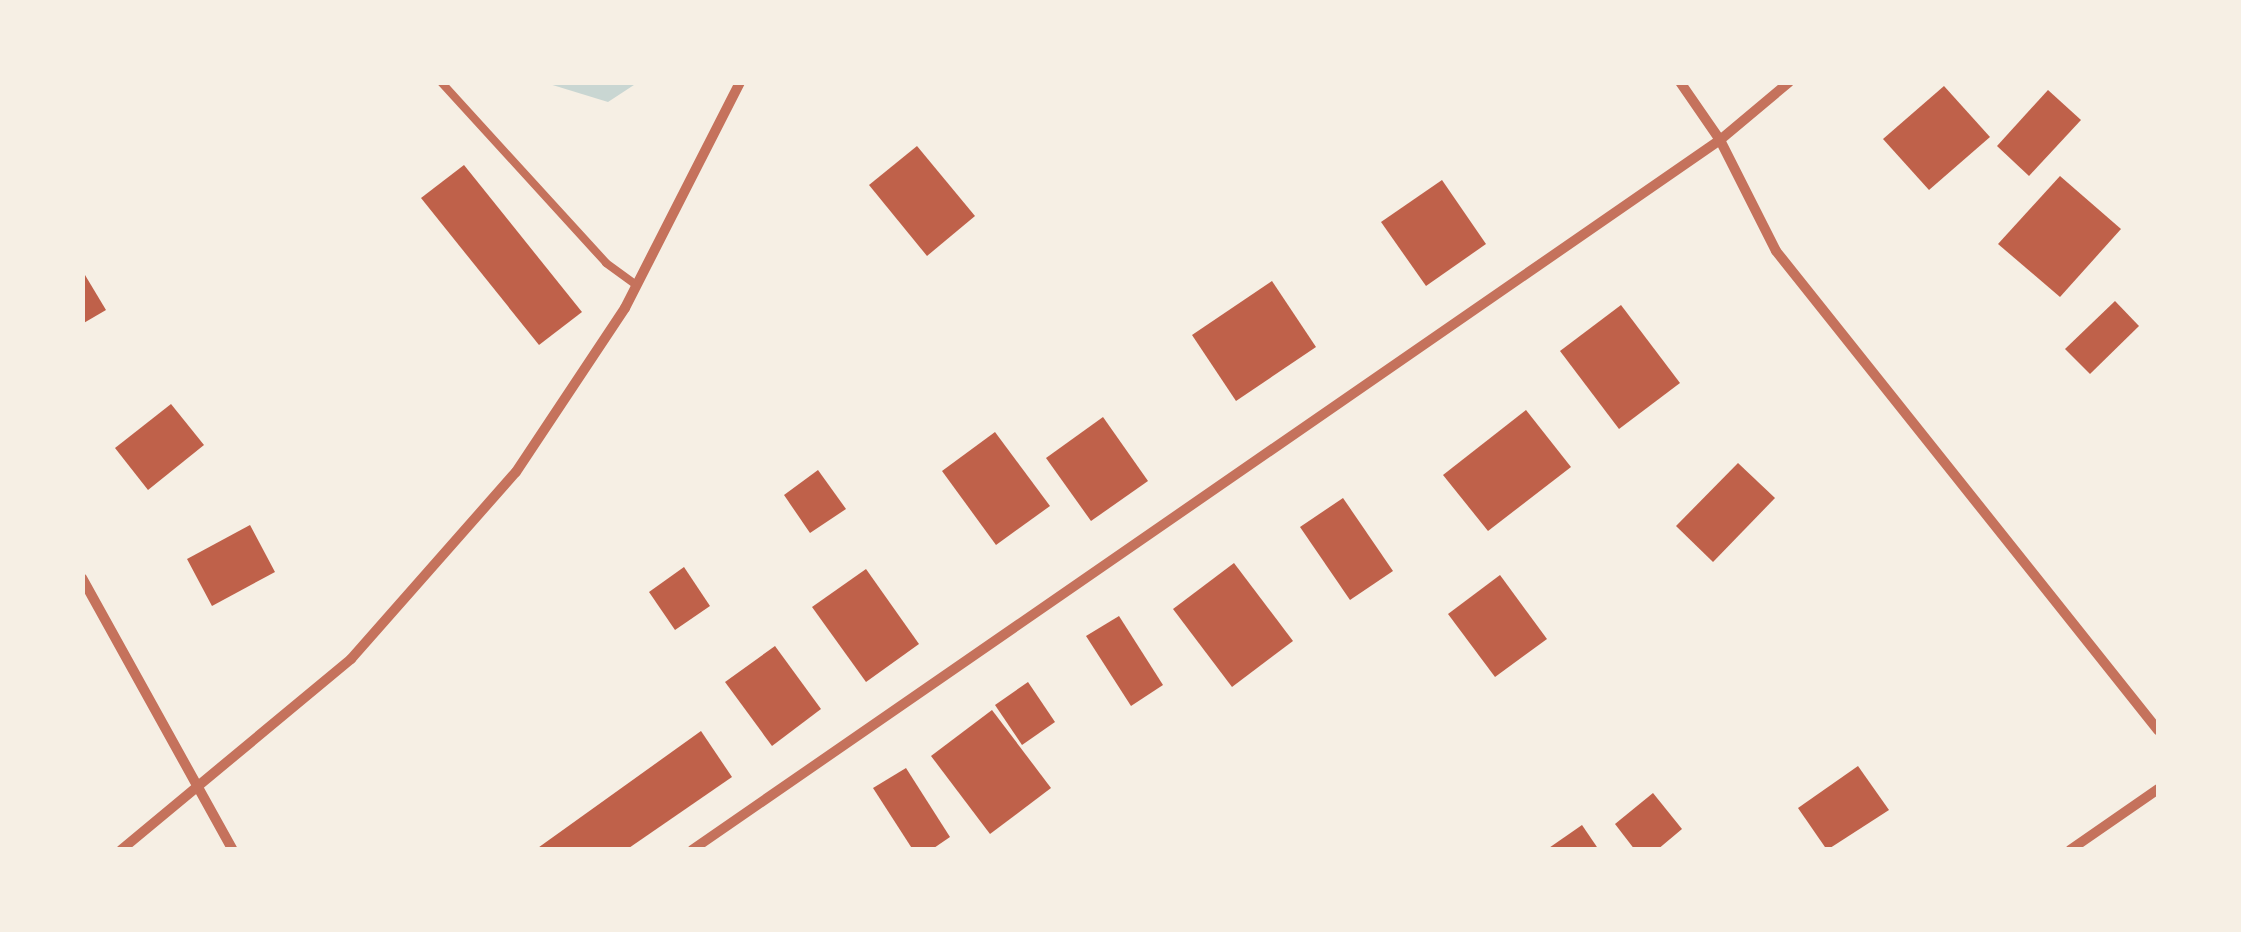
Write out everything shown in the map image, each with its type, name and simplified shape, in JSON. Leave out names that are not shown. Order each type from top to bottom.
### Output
[{"type":"street","points":[[121,850],[351,659],[516,472],[636,286],[740,82]]},
{"type":"street","points":[[1680,82],[1720,140],[1776,251],[2158,730]]},
{"type":"street","points":[[692,850],[1720,140],[1789,82]]},
{"type":"street","points":[[82,578],[233,850]]},
{"type":"street","points":[[2070,850],[2158,789]]},
{"type":"lane","points":[[442,82],[606,262],[636,286]]},
{"type":"shaded area","points":[[546,83],[637,83],[608,102]]},
{"type":"building","points":[[1944,86],[1990,137],[1929,190],[1883,139]]},
{"type":"building","points":[[2048,90],[2081,120],[2029,176],[1997,146]]},
{"type":"building","points":[[917,146],[975,216],[927,256],[869,185]]},
{"type":"building","points":[[464,165],[582,312],[539,345],[421,198]]},
{"type":"building","points":[[2060,176],[2121,229],[2060,297],[1998,244]]},
{"type":"building","points":[[1442,180],[1486,244],[1426,286],[1381,222]]},
{"type":"building","points":[[82,270],[106,310],[82,324]]},
{"type":"building","points":[[1272,281],[1316,347],[1236,401],[1192,335]]},
{"type":"building","points":[[2115,301],[2139,326],[2090,374],[2065,349]]},
{"type":"building","points":[[1621,305],[1680,383],[1619,429],[1560,351]]},
{"type":"building","points":[[171,404],[204,445],[148,490],[115,448]]},
{"type":"building","points":[[1526,410],[1571,467],[1488,531],[1443,475]]},
{"type":"building","points":[[1103,417],[1148,481],[1091,521],[1046,458]]},
{"type":"building","points":[[995,432],[1050,506],[996,545],[942,471]]},
{"type":"building","points":[[1738,463],[1775,498],[1713,562],[1676,526]]},
{"type":"building","points":[[818,470],[846,509],[810,533],[784,495]]},
{"type":"building","points":[[1343,498],[1393,571],[1350,600],[1300,527]]},
{"type":"building","points":[[250,525],[275,572],[212,606],[187,559]]},
{"type":"building","points":[[1234,563],[1293,641],[1232,687],[1173,609]]},
{"type":"building","points":[[684,567],[710,606],[675,630],[649,592]]},
{"type":"building","points":[[866,569],[919,644],[866,682],[812,607]]},
{"type":"building","points":[[1500,575],[1547,639],[1495,677],[1448,614]]},
{"type":"building","points":[[1119,616],[1163,685],[1131,706],[1086,636]]},
{"type":"building","points":[[775,646],[821,709],[772,746],[725,682]]},
{"type":"building","points":[[1028,682],[1055,722],[1022,745],[995,705]]},
{"type":"building","points":[[992,710],[1051,788],[990,834],[931,756]]},
{"type":"building","points":[[701,731],[732,777],[626,850],[535,850]]},
{"type":"building","points":[[1858,766],[1889,810],[1827,850],[1798,808]]},
{"type":"building","points":[[906,768],[950,837],[931,850],[913,850],[873,788]]},
{"type":"building","points":[[1653,793],[1682,829],[1657,850],[1635,850],[1615,824]]},
{"type":"building","points":[[1582,825],[1599,850],[1546,850]]}]
